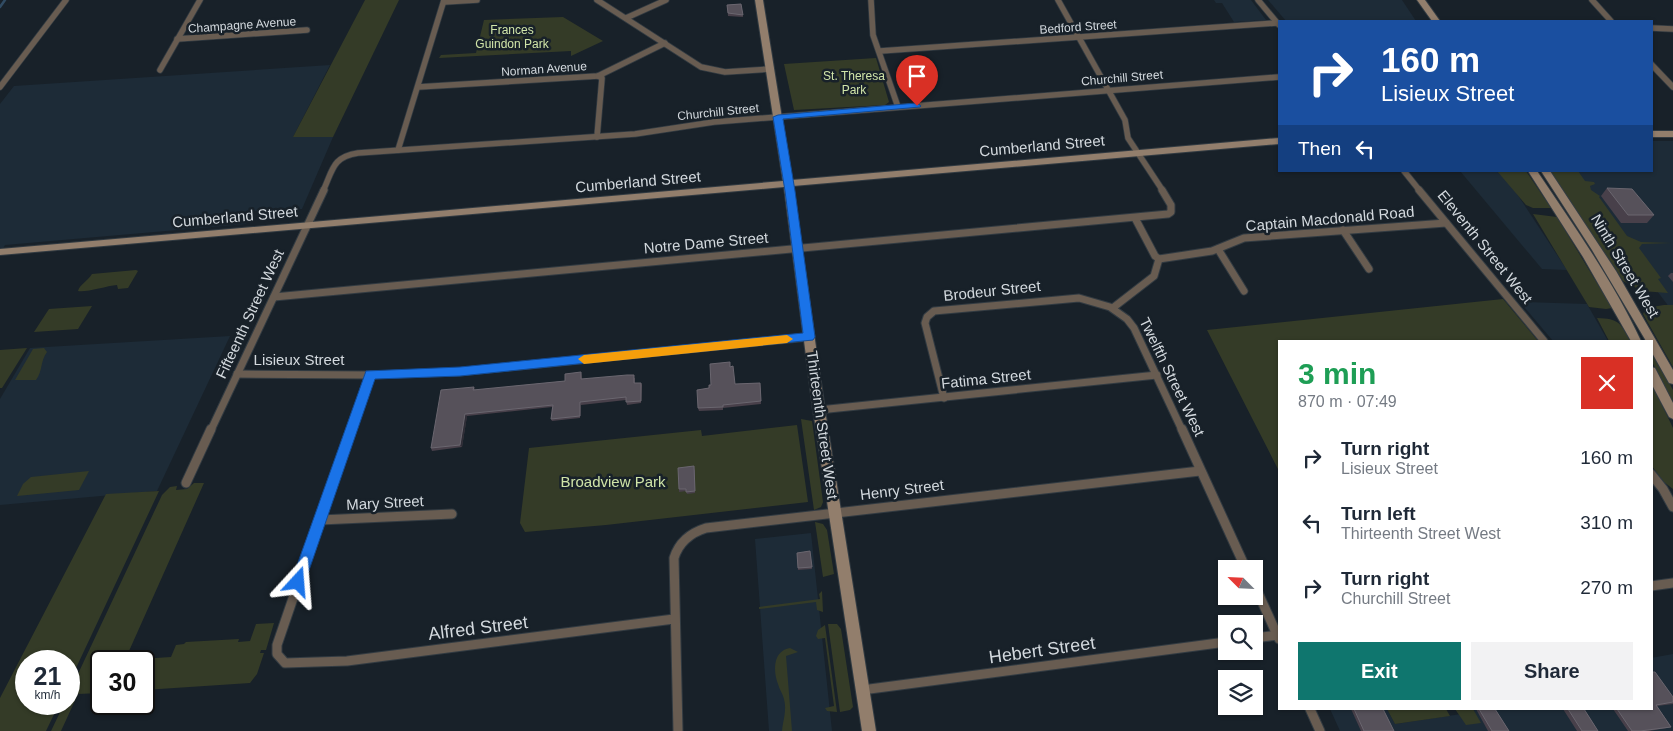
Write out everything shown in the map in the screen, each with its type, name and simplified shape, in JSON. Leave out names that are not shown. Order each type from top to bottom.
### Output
[{"type":"street","points":[[0,87],[66,0]]},
{"type":"street","points":[[160,70],[200,0]]},
{"type":"street","points":[[398,150],[444,1],[477,0]]},
{"type":"street","points":[[597,0],[702,67],[725,72],[771,69]]},
{"type":"street","points":[[626,18],[666,0]]},
{"type":"street","name":"Thirteenth Street West","points":[[760,0],[788,184],[819,410],[869,731]]},
{"type":"street","points":[[871,0],[873,35],[898,107]]},
{"type":"street","points":[[1058,0],[1125,120],[1128,138],[1138,153]]},
{"type":"street","points":[[1258,0],[1278,24]]},
{"type":"street","points":[[1421,0],[1435,20]]},
{"type":"street","points":[[1592,0],[1610,20]]},
{"type":"street","name":"Bedford Street","points":[[880,51],[1078,36],[1278,24]]},
{"type":"street","points":[[1653,28],[1673,29]]},
{"type":"street","name":"Champagne Avenue","points":[[178,39],[307,30]]},
{"type":"street","name":"Norman Avenue","points":[[418,87],[598,76],[665,43]]},
{"type":"street","points":[[1653,66],[1673,87]]},
{"type":"street","points":[[597,137],[602,78],[598,76]]},
{"type":"street","name":"Churchill Street","points":[[341,158],[358,153],[635,134],[714,122],[1278,77]]},
{"type":"street","points":[[1653,134],[1673,134]]},
{"type":"street","name":"Cumberland Street","points":[[0,252],[1278,141]]},
{"type":"street","name":"Notre Dame Street","points":[[274,297],[1134,218],[1171,212],[1171,205],[1152,172],[1138,153]]},
{"type":"street","name":"Fifteenth Street West","points":[[186,483],[336,161],[341,158]]},
{"type":"street","name":"Eleventh Street West","points":[[1405,172],[1543,340]]},
{"type":"street","name":"Ninth Street West","points":[[1533,172],[1606,284],[1635,340]]},
{"type":"street","name":"Ninth Street West","points":[[1547,172],[1589,234],[1652,340]]},
{"type":"street","points":[[1114,308],[1154,276],[1157,270],[1159,259],[1155,256],[1134,218]]},
{"type":"street","name":"Captain Macdonald Road","points":[[1159,259],[1218,249],[1244,238],[1446,222]]},
{"type":"street","points":[[1343,230],[1369,269]]},
{"type":"street","points":[[1218,249],[1244,291]]},
{"type":"street","name":"Brodeur Street","points":[[944,398],[924,323],[927,317],[934,312],[1067,298],[1088,299],[1114,308]]},
{"type":"street","name":"Twelfth Street West","points":[[1114,308],[1135,328],[1242,560]]},
{"type":"street","name":"Lisieux Street","points":[[237,374],[370,375],[460,372],[809,337]]},
{"type":"street","name":"Ninth Street West","points":[[1653,343],[1673,380]]},
{"type":"street","points":[[320,520],[370,375]]},
{"type":"street","name":"Fatima Street","points":[[819,410],[1156,375]]},
{"type":"street","points":[[1653,375],[1673,414]]},
{"type":"street","name":"Henry Street","points":[[678,731],[674,558],[681,543],[691,534],[704,529],[1200,471]]},
{"type":"street","points":[[1653,477],[1672,502]]},
{"type":"street","name":"Mary Street","points":[[320,520],[452,514]]},
{"type":"street","name":"Alfred Street","points":[[320,520],[277,645],[277,654],[285,664],[347,661],[674,619]]},
{"type":"street","points":[[1653,586],[1673,583]]},
{"type":"street","points":[[1263,604],[1278,636],[1263,637]]},
{"type":"street","name":"Hebert Street","points":[[862,690],[1218,643]]},
{"type":"street","points":[[1310,710],[1320,731]]},
{"type":"shaded area","points":[[1214,0],[1251,0],[1266,20],[1234,22],[1222,3],[1216,3]]},
{"type":"shaded area","points":[[1268,0],[1402,0],[1415,20],[1285,20]]},
{"type":"shaded area","points":[[330,65],[293,137],[333,137],[302,209],[253,211],[246,224],[5,245],[0,254],[0,104],[14,86]]},
{"type":"shaded area","points":[[1653,141],[1673,141],[1673,312],[1567,172],[1653,172]]},
{"type":"shaded area","points":[[1461,172],[1503,172],[1567,270],[1542,269]]},
{"type":"shaded area","points":[[1520,302],[1587,304],[1607,340],[1552,340]]},
{"type":"shaded area","points":[[230,336],[157,491],[0,505],[0,399],[30,348]]},
{"type":"shaded area","points":[[811,533],[832,731],[769,731],[755,539]]},
{"type":"shaded area","points":[[1673,654],[1673,731],[1340,731],[1330,710],[1388,710],[1395,724],[1474,712],[1473,710],[1653,710],[1653,658]]},
{"type":"green space","points":[[365,0],[399,0],[333,137],[293,137]]},
{"type":"green space","name":"Frances Guindon Park","points":[[563,17],[603,41],[571,56],[571,51],[439,58],[441,55],[476,53],[484,20]]},
{"type":"green space","name":"St. Theresa Park","points":[[876,58],[889,102],[885,105],[794,110],[784,64]]},
{"type":"green space","points":[[1498,172],[1527,172],[1551,208],[1533,208],[1526,205]]},
{"type":"green space","points":[[1551,172],[1579,172],[1585,181],[1594,182],[1595,184],[1590,186],[1591,190],[1600,196],[1627,236],[1641,242],[1672,243],[1642,244],[1639,248],[1661,278],[1658,279],[1668,293],[1642,291],[1623,281]]},
{"type":"green space","points":[[1533,214],[1557,217],[1612,308],[1589,307]]},
{"type":"green space","points":[[138,271],[128,288],[118,289],[117,285],[78,291],[92,274]]},
{"type":"green space","points":[[1503,299],[1537,340],[1278,340],[1278,469],[1207,330]]},
{"type":"green space","points":[[1673,305],[1673,367],[1643,314],[1646,308]]},
{"type":"green space","points":[[92,306],[78,329],[34,332],[49,309]]},
{"type":"green space","points":[[1597,318],[1610,319],[1618,323],[1629,340],[1608,340]]},
{"type":"green space","points":[[27,348],[2,388],[0,388],[0,350]]},
{"type":"green space","points":[[44,348],[47,352],[36,380],[15,380],[33,349]]},
{"type":"green space","points":[[1653,353],[1673,390],[1673,403],[1653,364]]},
{"type":"green space","points":[[1653,386],[1673,428],[1673,489],[1664,482],[1653,468]]},
{"type":"green space","points":[[801,419],[812,421],[823,502],[821,507],[814,510]]},
{"type":"green space","name":"Broadview Park","points":[[797,425],[808,502],[606,525],[525,532],[520,523],[529,448],[701,430],[702,436]]},
{"type":"green space","points":[[89,471],[79,490],[17,496],[23,484],[31,477]]},
{"type":"green space","points":[[194,483],[204,483],[129,650],[90,650],[90,693],[80,694],[80,670],[162,495],[170,487],[177,486],[176,490],[187,489]]},
{"type":"green space","points":[[159,491],[80,660],[80,650],[25,650],[106,494]]},
{"type":"green space","points":[[815,522],[823,524],[827,530],[834,574],[823,577]]},
{"type":"green space","points":[[822,591],[823,612],[817,610],[816,602],[759,609],[759,607],[820,599],[819,594]]},
{"type":"green space","points":[[274,623],[266,650],[261,650],[260,653],[264,653],[257,674],[250,683],[155,689],[155,658],[171,657],[176,645],[186,642],[239,639],[238,642],[250,641],[256,624]]},
{"type":"green space","points":[[828,624],[837,624],[841,629],[853,707],[850,710],[840,712]]},
{"type":"green space","points":[[825,625],[837,712],[827,711],[825,708],[834,706],[825,638],[818,639],[816,636],[818,630]]},
{"type":"green space","points":[[790,648],[798,652],[786,656],[792,731],[782,731],[785,703],[776,679],[775,667],[780,653]]},
{"type":"green space","points":[[15,669],[15,715],[54,715],[46,731],[0,731],[0,698]]},
{"type":"green space","points":[[1388,710],[1447,710],[1450,716],[1395,724]]},
{"type":"green space","points":[[1456,710],[1474,710],[1481,723],[1466,725]]},
{"type":"green space","points":[[59,715],[68,715],[61,731],[51,731]]},
{"type":"building","points":[[741,4],[743,15],[728,13],[727,5]]},
{"type":"building","points":[[1607,188],[1632,189],[1654,215],[1628,215]]},
{"type":"building","points":[[730,362],[730,367],[733,366],[735,384],[760,383],[761,401],[723,405],[723,407],[698,408],[697,390],[709,388],[709,385],[711,385],[710,364]]},
{"type":"building","points":[[581,372],[581,379],[634,375],[634,383],[641,383],[641,401],[626,402],[626,397],[580,402],[580,416],[551,419],[553,405],[465,414],[460,445],[431,448],[441,390],[474,387],[473,390],[565,381],[565,374]]},
{"type":"building","points":[[694,466],[695,491],[686,492],[686,489],[679,489],[678,468]]},
{"type":"building","points":[[810,551],[812,567],[798,568],[797,553]]},
{"type":"building","points":[[1653,672],[1655,672],[1673,697],[1673,702],[1656,705],[1671,727],[1632,731],[1618,710],[1653,710]]},
{"type":"building","points":[[1354,710],[1384,710],[1394,731],[1364,731]]},
{"type":"building","points":[[1480,710],[1496,710],[1509,731],[1492,731]]},
{"type":"building","points":[[1569,710],[1585,710],[1598,731],[1582,731]]},
{"type":"waterway","points":[[0,7],[5,0]]},
{"type":"slow traffic","points":[[584,359],[787,339]]},
{"type":"route","points":[[298,582],[370,375],[460,372],[809,337],[790,191],[786,176],[778,117],[917,106]]}]
